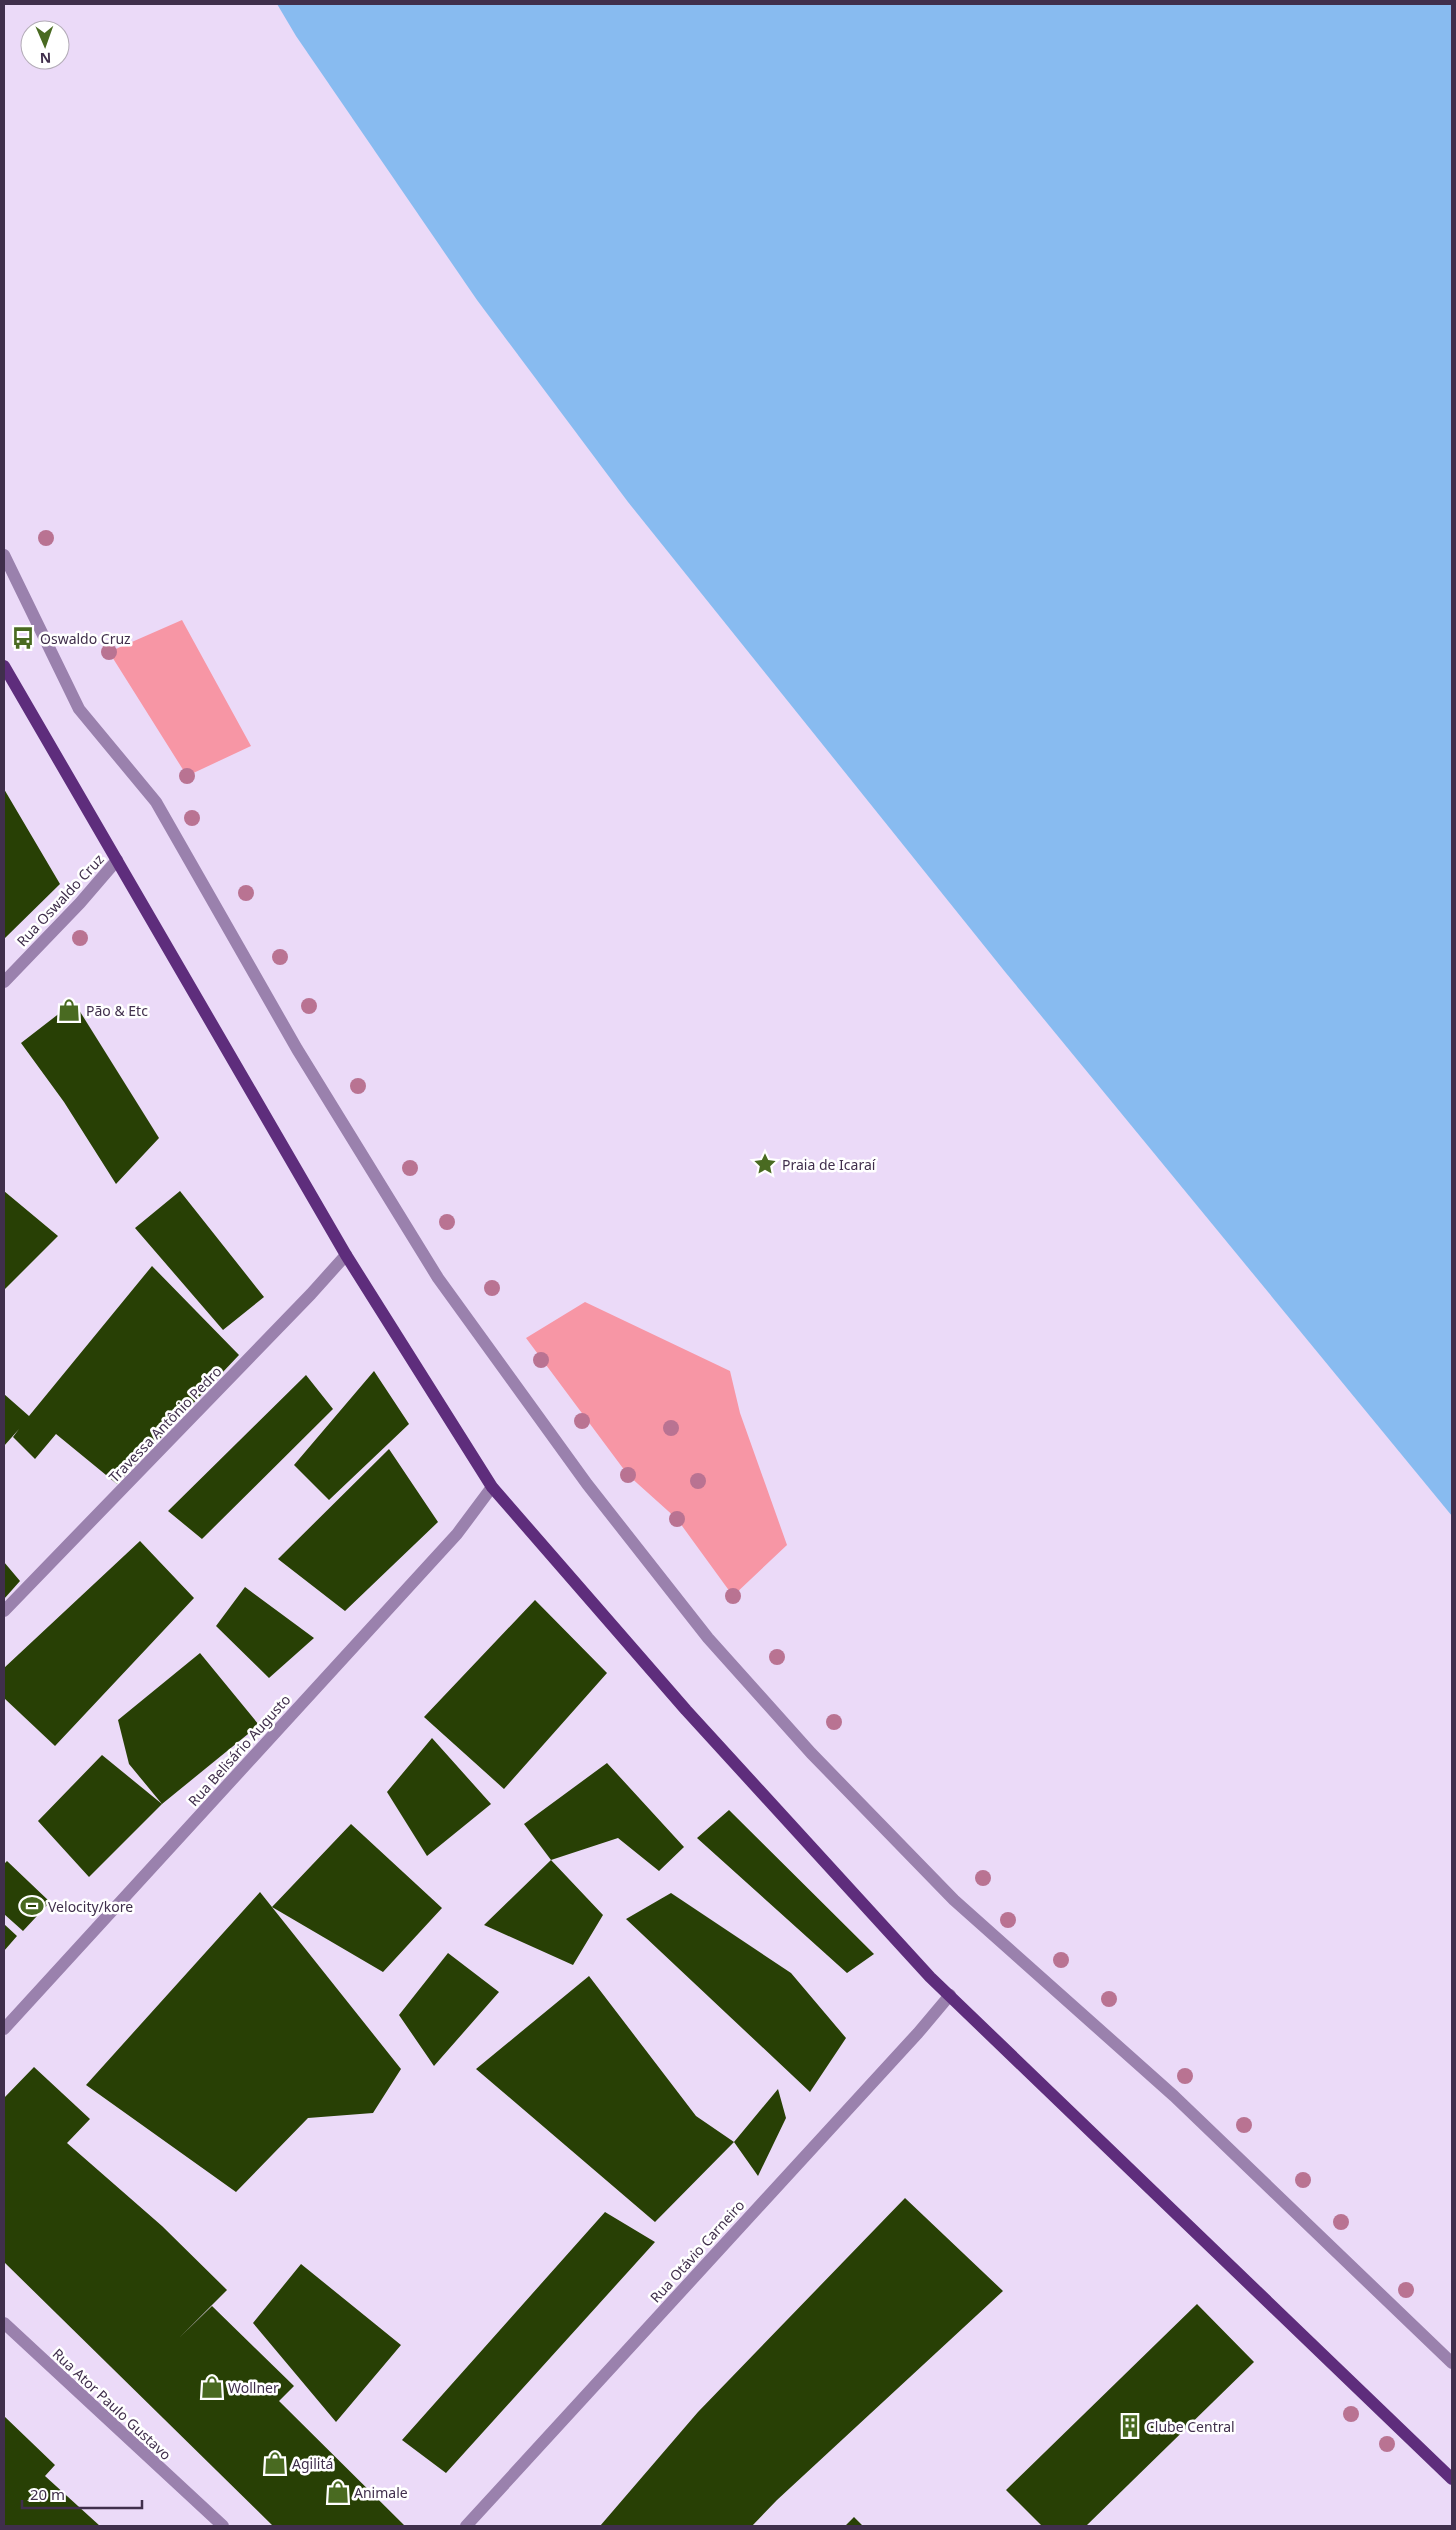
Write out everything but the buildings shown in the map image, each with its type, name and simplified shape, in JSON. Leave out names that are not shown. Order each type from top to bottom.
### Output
[{"type":"main road","points":[[4,666],[346,1255],[492,1487],[686,1710],[924,1970],[1452,2479]]},
{"type":"street","points":[[4,555],[79,708],[156,802],[297,1049],[438,1278],[586,1484],[708,1638],[811,1753],[954,1900],[1174,2096],[1452,2363]]},
{"type":"street","name":"Rua Oswaldo Cruz","points":[[4,982],[80,903],[117,860]]},
{"type":"street","name":"Travessa Antônio Pedro","points":[[4,1611],[311,1294],[346,1255]]},
{"type":"street","name":"Rua Belisário Augusto","points":[[4,2029],[450,1542],[492,1487]]},
{"type":"street","name":"Rua Otávio Carneiro","points":[[466,2526],[918,2033],[950,1995]]},
{"type":"street","name":"Rua Ator Paulo Gustavo","points":[[4,2324],[223,2526]]},
{"type":"shaded area","points":[[182,620],[251,746],[187,776],[109,652]]},
{"type":"shaded area","points":[[585,1302],[730,1371],[740,1413],[787,1545],[733,1596],[677,1519],[628,1475],[526,1338]]},
{"type":"water","points":[[277,4],[1452,4],[1452,1516],[1006,973],[628,502],[477,300],[296,36]]},
{"type":"place","name":"Oswaldo Cruz","points":[[23,638]]},
{"type":"place","name":"Pão & Etc","points":[[69,1010]]},
{"type":"place","name":"Praia de Icaraí","points":[[765,1164]]},
{"type":"place","name":"Velocity/kore","points":[[32,1906]]},
{"type":"place","name":"Wollner","points":[[212,2387]]},
{"type":"place","name":"Clube Central","points":[[1130,2426]]},
{"type":"place","name":"Agilitá","points":[[275,2463]]},
{"type":"place","name":"Animale","points":[[338,2492]]}]
